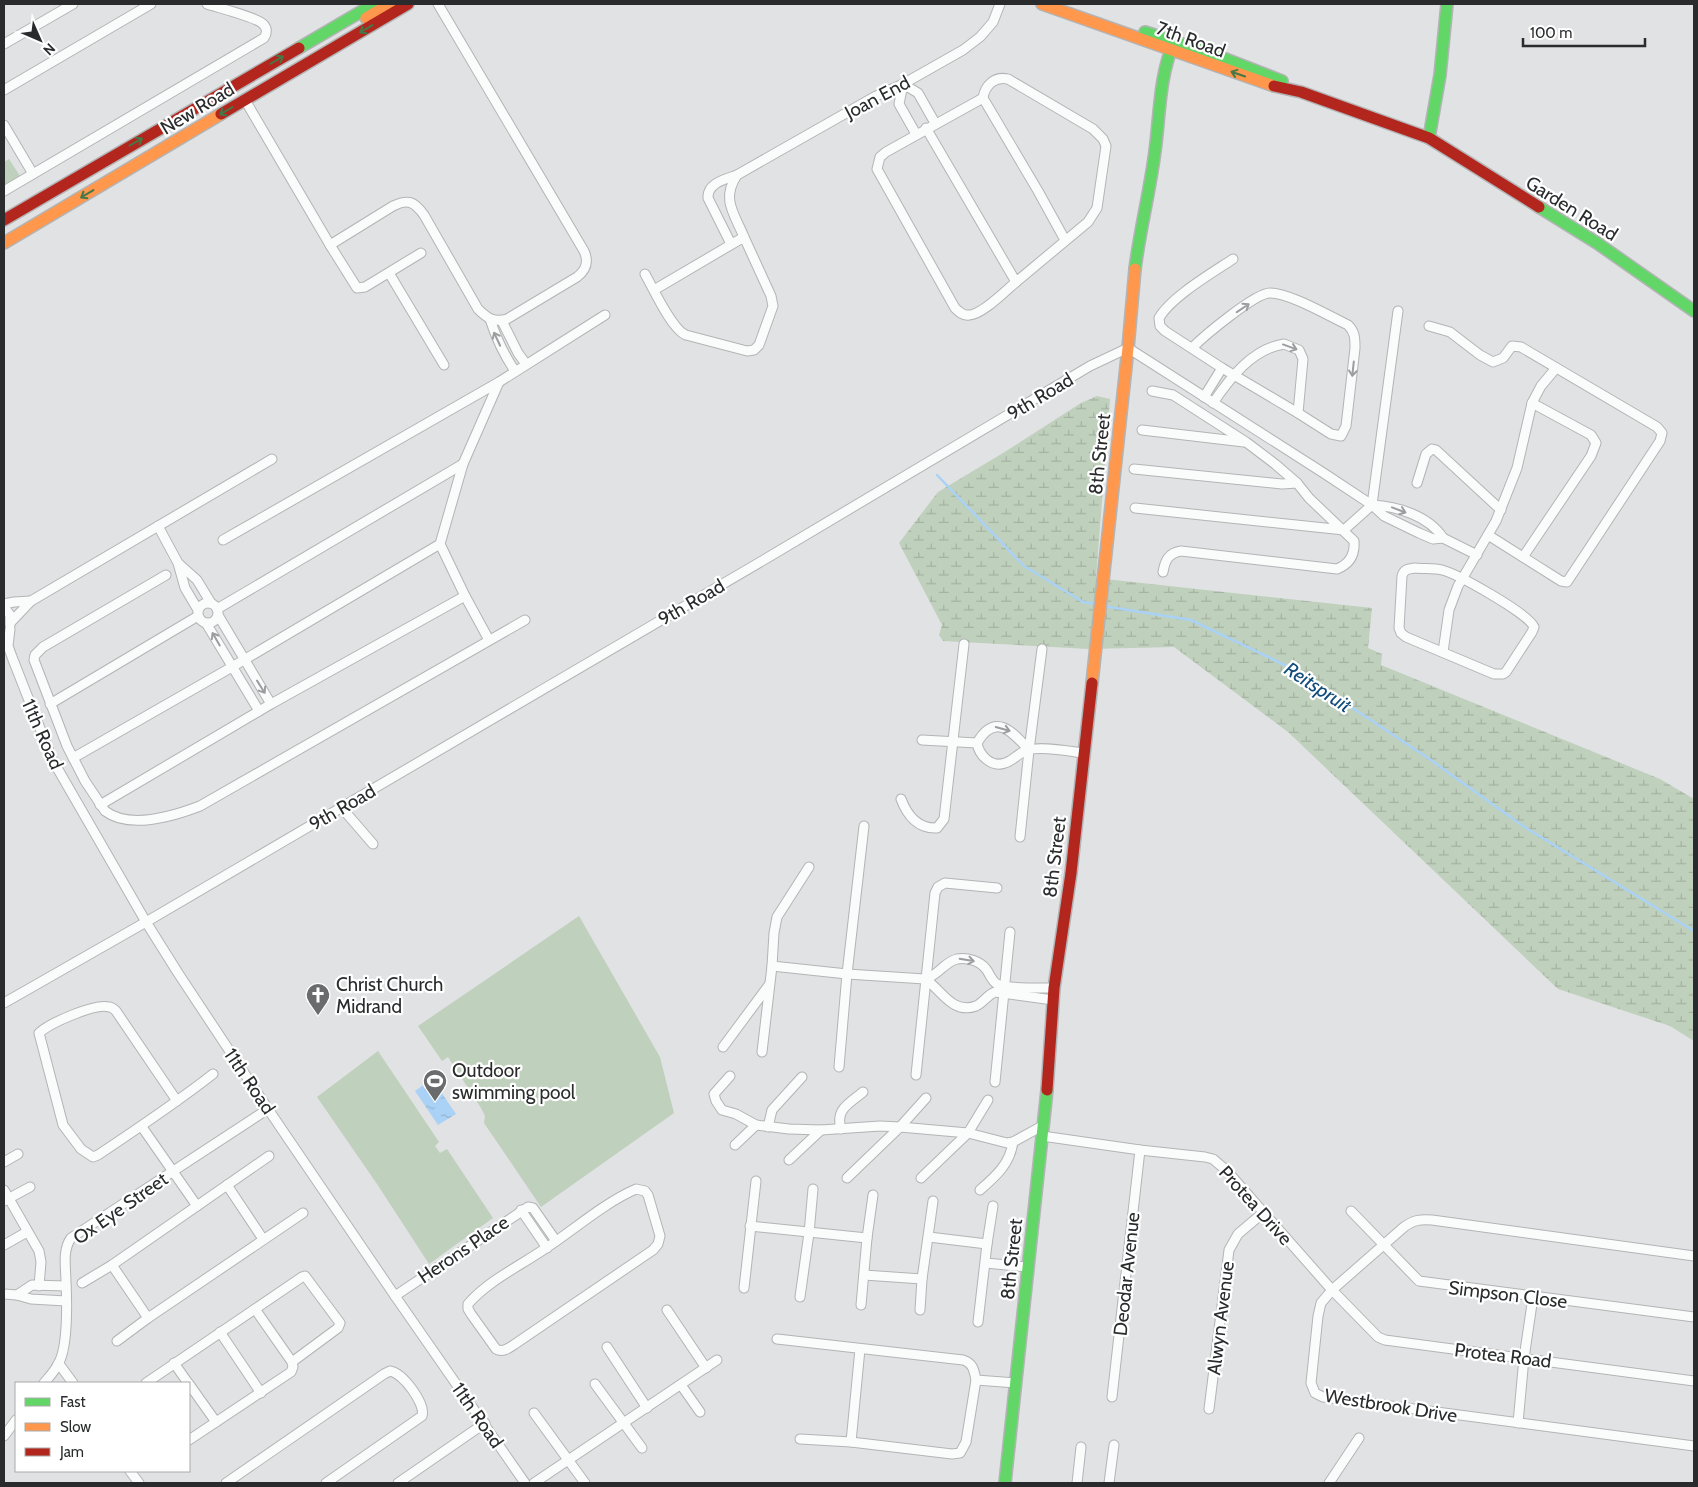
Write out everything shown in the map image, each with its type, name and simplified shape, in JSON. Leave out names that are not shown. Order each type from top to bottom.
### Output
[{"type":"street","points":[[4,44],[73,4]]},
{"type":"street","points":[[4,90],[151,4]]},
{"type":"street","points":[[4,191],[264,38],[267,33],[266,29],[259,22],[207,4]]},
{"type":"street","name":"New Road","points":[[4,220],[374,4]]},
{"type":"street","points":[[315,38],[341,31],[390,4]]},
{"type":"street","name":"New Road","points":[[4,243],[408,4]]},
{"type":"street","points":[[438,4],[586,256],[586,266],[580,274],[502,321],[490,319]]},
{"type":"street","name":"Joan End","points":[[712,207],[708,198],[710,189],[723,180],[737,175],[876,96],[903,84],[963,50],[980,37],[992,22],[1000,4]]},
{"type":"street","name":"7th Road","points":[[1042,4],[1167,44]]},
{"type":"street","name":"7th Road","points":[[1065,4],[1256,80],[1301,92],[1429,138]]},
{"type":"street","points":[[1429,138],[1440,75],[1447,4]]},
{"type":"street","name":"8th Street","points":[[1005,1483],[1043,1130],[1054,988],[1071,873],[1140,234],[1155,153],[1167,44]]},
{"type":"street","points":[[983,98],[926,128],[880,157],[877,169],[955,308],[960,313],[972,316],[990,304],[1088,222],[1097,208],[1106,152],[1103,139],[1093,129],[1008,79],[994,80],[984,91],[983,98],[1065,240]]},
{"type":"street","points":[[916,134],[899,104],[903,84],[918,93],[935,123]]},
{"type":"street","points":[[245,100],[357,288],[365,287],[421,252]]},
{"type":"street","points":[[4,125],[33,174]]},
{"type":"street","points":[[926,128],[1016,282]]},
{"type":"street","name":"Garden Road","points":[[1429,138],[1597,243],[1694,310]]},
{"type":"street","points":[[645,274],[682,334],[747,351],[754,350],[760,345],[773,306],[771,296],[728,199],[730,185],[737,175]]},
{"type":"street","points":[[728,199],[712,207],[731,244]]},
{"type":"street","points":[[330,245],[393,206],[408,201],[414,203],[424,215],[478,309],[490,319],[503,350],[515,371]]},
{"type":"street","points":[[654,290],[744,237]]},
{"type":"street","points":[[1192,348],[1232,315],[1268,293],[1295,300],[1348,325],[1355,337],[1355,348],[1344,433],[1341,436],[1331,434],[1222,368],[1192,348],[1161,327],[1159,324],[1159,318],[1168,307],[1192,286],[1232,259]]},
{"type":"street","points":[[389,273],[444,365]]},
{"type":"street","points":[[1135,508],[1344,530],[1372,505],[1398,311]]},
{"type":"street","points":[[223,540],[499,382],[605,315]]},
{"type":"street","points":[[502,321],[518,353],[526,364]]},
{"type":"street","points":[[1428,326],[1450,332],[1480,355],[1493,362],[1503,358],[1509,348],[1516,345],[1657,427],[1662,433],[1651,456],[1567,582],[1562,581],[1488,535]]},
{"type":"street","points":[[1213,403],[1234,374],[1252,358],[1270,348],[1284,344],[1299,350],[1303,359],[1298,413]]},
{"type":"street","points":[[1128,348],[1372,505],[1384,516],[1419,533],[1433,538],[1443,538]]},
{"type":"street","name":"9th Road","points":[[4,1004],[759,563],[1090,366],[1128,348]]},
{"type":"street","points":[[1204,397],[1222,368]]},
{"type":"street","points":[[1443,652],[1449,610],[1458,586],[1488,535],[1517,468],[1532,403],[1541,386],[1556,368]]},
{"type":"street","points":[[489,640],[440,544],[463,464],[499,382]]},
{"type":"street","points":[[1152,391],[1174,395],[1246,442],[1297,483],[1309,498],[1354,541],[1352,556],[1343,567],[1337,569],[1181,551],[1176,552],[1165,560],[1163,572]]},
{"type":"street","points":[[1523,557],[1591,456],[1596,442],[1591,435],[1532,403]]},
{"type":"street","points":[[1142,430],[1246,442]]},
{"type":"street","points":[[1417,483],[1426,454],[1432,449],[1436,450],[1500,510]]},
{"type":"street","points":[[8,629],[31,601],[272,459]]},
{"type":"street","points":[[206,623],[212,622],[215,609],[463,464]]},
{"type":"street","points":[[1134,469],[1282,484],[1297,483]]},
{"type":"street","points":[[1372,505],[1387,506],[1425,520],[1443,538],[1477,556]]},
{"type":"street","points":[[158,526],[178,563],[185,588],[201,620],[206,623],[259,711]]},
{"type":"street","points":[[73,758],[440,544]]},
{"type":"street","points":[[178,563],[197,580],[271,704]]},
{"type":"street","points":[[1407,569],[1442,570],[1462,578],[1526,618],[1534,627],[1503,674],[1494,674],[1406,637],[1398,628],[1404,572],[1407,569]]},
{"type":"street","points":[[166,575],[38,650],[34,660],[73,758],[100,805],[110,814],[136,821],[144,821],[200,806],[524,620]]},
{"type":"street","points":[[100,805],[271,704],[465,596]]},
{"type":"street","points":[[8,629],[10,615],[4,606],[14,602],[31,601]]},
{"type":"street","points":[[50,704],[198,613],[203,604],[215,609]]},
{"type":"street","name":"11th Road","points":[[8,629],[8,646],[52,759],[146,922],[178,973],[395,1296],[525,1483]]},
{"type":"street","points":[[901,799],[905,811],[914,820],[929,828],[939,827],[944,819],[964,644]]},
{"type":"street","points":[[1020,837],[1042,649]]},
{"type":"street","points":[[4,651],[12,657]]},
{"type":"street","points":[[977,743],[989,729],[1001,727],[1012,732],[1029,750]]},
{"type":"street","points":[[922,740],[977,743]]},
{"type":"street","points":[[977,743],[980,752],[986,760],[999,764],[1006,763],[1029,750],[1083,753]]},
{"type":"street","points":[[341,807],[373,844]]},
{"type":"street","points":[[839,1067],[847,974],[864,826]]},
{"type":"street","points":[[762,1052],[777,917],[809,867]]},
{"type":"street","points":[[916,1075],[934,900],[938,888],[945,883],[955,883],[997,888]]},
{"type":"street","points":[[995,1082],[1010,932]]},
{"type":"street","points":[[772,966],[847,974],[925,979],[936,975],[951,962],[964,959],[978,963],[985,968],[995,983],[1003,989],[1053,1000]]},
{"type":"street","points":[[925,979],[932,983],[944,998],[958,1006],[973,1007],[991,993],[1003,989],[1054,988]]},
{"type":"street","points":[[723,1047],[769,985]]},
{"type":"street","points":[[177,1101],[116,1010],[112,1007],[105,1006],[73,1014],[40,1031],[39,1036],[63,1125],[81,1149],[93,1157],[142,1127],[177,1101],[213,1074]]},
{"type":"street","points":[[730,1076],[714,1094],[716,1101],[725,1111],[736,1114],[756,1125],[821,1130],[900,1127],[968,1133],[1000,1142],[1013,1142],[1043,1130]]},
{"type":"street","points":[[768,1127],[772,1110],[802,1077]]},
{"type":"street","points":[[841,1129],[838,1121],[841,1112],[863,1092]]},
{"type":"street","points":[[847,1178],[900,1127],[926,1098]]},
{"type":"street","points":[[921,1178],[968,1133],[988,1100]]},
{"type":"street","name":"Ox Eye Street","points":[[45,1382],[59,1364],[65,1338],[66,1250],[71,1238],[268,1108]]},
{"type":"street","points":[[735,1145],[756,1125]]},
{"type":"street","points":[[142,1127],[197,1206]]},
{"type":"street","points":[[789,1160],[821,1130]]},
{"type":"street","name":"Protea Drive","points":[[1043,1130],[1140,1150],[1213,1159],[1227,1171],[1332,1290]]},
{"type":"street","points":[[980,1190],[1004,1168],[1011,1153],[1013,1142]]},
{"type":"street","name":"Deodar Avenue","points":[[1112,1397],[1140,1150]]},
{"type":"street","points":[[4,1162],[18,1154]]},
{"type":"street","points":[[82,1283],[269,1156]]},
{"type":"street","points":[[744,1288],[756,1180]]},
{"type":"street","points":[[227,1185],[263,1239]]},
{"type":"street","points":[[6,1200],[30,1187]]},
{"type":"street","points":[[636,1189],[645,1191],[648,1195],[660,1236],[658,1244],[653,1250],[515,1344],[500,1351],[492,1345],[468,1309],[468,1304],[499,1278],[556,1241],[636,1189]]},
{"type":"street","points":[[800,1298],[810,1233],[813,1189]]},
{"type":"street","points":[[4,1190],[6,1200],[27,1232],[41,1259],[39,1286]]},
{"type":"street","points":[[861,1305],[873,1195]]},
{"type":"street","points":[[920,1310],[922,1279],[933,1201]]},
{"type":"street","points":[[978,1322],[993,1206]]},
{"type":"street","name":"Herons Place","points":[[395,1296],[528,1207],[533,1208],[556,1241]]},
{"type":"street","points":[[521,1210],[547,1248]]},
{"type":"street","name":"Simpson Close","points":[[1351,1210],[1419,1281],[1694,1317]]},
{"type":"street","name":"Alwyn Avenue","points":[[1209,1409],[1229,1250],[1238,1234],[1264,1212]]},
{"type":"street","points":[[117,1342],[148,1318],[303,1213]]},
{"type":"street","name":"Westbrook Drive","points":[[1694,1256],[1420,1219],[1411,1222],[1383,1245],[1332,1290],[1321,1303],[1311,1383],[1312,1390],[1318,1396],[1694,1446]]},
{"type":"street","points":[[750,1226],[867,1238]]},
{"type":"street","points":[[4,1245],[27,1232]]},
{"type":"street","points":[[929,1237],[987,1244]]},
{"type":"street","points":[[986,1263],[1027,1267]]},
{"type":"street","points":[[112,1264],[148,1318]]},
{"type":"street","points":[[864,1275],[922,1279]]},
{"type":"street","points":[[147,1382],[305,1276],[340,1323],[338,1328],[292,1362]]},
{"type":"street","points":[[17,1295],[32,1286],[66,1286]]},
{"type":"street","name":"Protea Road","points":[[1332,1290],[1372,1333],[1385,1340],[1694,1381]]},
{"type":"street","points":[[4,1294],[31,1299],[66,1301]]},
{"type":"street","points":[[1518,1423],[1524,1358],[1533,1297]]},
{"type":"street","points":[[190,1439],[287,1376],[293,1367],[292,1362],[255,1309]]},
{"type":"street","points":[[667,1310],[706,1368]]},
{"type":"street","points":[[220,1332],[261,1393]]},
{"type":"street","points":[[776,1339],[963,1360],[971,1365],[976,1380],[966,1442],[960,1453],[952,1454],[851,1442],[800,1440]]},
{"type":"street","points":[[607,1347],[647,1408]]},
{"type":"street","points":[[851,1442],[860,1349]]},
{"type":"street","points":[[534,1483],[717,1360]]},
{"type":"street","points":[[174,1363],[188,1382]]},
{"type":"street","points":[[59,1364],[72,1382]]},
{"type":"street","points":[[226,1483],[384,1374],[390,1371],[397,1372],[422,1405],[422,1416],[328,1483]]},
{"type":"street","points":[[976,1380],[1016,1383]]},
{"type":"street","points":[[190,1384],[216,1422]]},
{"type":"street","points":[[595,1384],[642,1448]]},
{"type":"street","points":[[681,1384],[700,1412]]},
{"type":"street","points":[[534,1413],[585,1483]]},
{"type":"street","points":[[4,1436],[15,1421]]},
{"type":"street","points":[[398,1483],[484,1423]]},
{"type":"street","points":[[1329,1483],[1359,1438]]},
{"type":"street","points":[[1109,1483],[1114,1445]]},
{"type":"street","points":[[1077,1483],[1081,1446]]},
{"type":"street","points":[[131,1472],[139,1483]]},
{"type":"green space","points":[[9,159],[20,176],[4,186],[4,162]]},
{"type":"green space","name":"Reitspruit","points":[[1097,396],[1110,399],[1096,578],[1372,608],[1368,648],[1382,654],[1381,665],[1660,779],[1694,799],[1694,1041],[1670,1026],[1558,989],[1288,732],[1174,647],[1089,649],[943,641],[939,635],[942,625],[899,543],[938,492],[1081,403]]},
{"type":"green space","points":[[579,916],[660,1057],[674,1113],[541,1207],[484,1123],[485,1116],[481,1108],[448,1057],[442,1061],[418,1026]]},
{"type":"green space","points":[[378,1051],[439,1142],[435,1146],[440,1153],[447,1149],[493,1218],[429,1264],[317,1097]]},
{"type":"water","name":"Outdoor swimming pool","points":[[432,1079],[456,1114],[438,1125],[415,1091]]},
{"type":"waterway","name":"Reitspruit","points":[[937,475],[1024,566],[1083,602],[1096,604]]},
{"type":"waterway","name":"Reitspruit","points":[[1103,606],[1191,620],[1297,671],[1428,758],[1523,826],[1694,931]]},
{"type":"traffic: fast","points":[[299,48],[374,4]]},
{"type":"traffic: fast","points":[[1429,138],[1440,75],[1447,4]]},
{"type":"traffic: fast","points":[[1145,32],[1210,53],[1282,81]]},
{"type":"traffic: fast","points":[[1135,269],[1153,166],[1165,69],[1174,42]]},
{"type":"traffic: fast","points":[[1539,207],[1597,243],[1694,311]]},
{"type":"traffic: fast","points":[[1005,1483],[1047,1090]]},
{"type":"traffic: slow","points":[[366,18],[390,4]]},
{"type":"traffic: slow","points":[[1042,4],[1274,86]]},
{"type":"traffic: slow","points":[[4,243],[221,114]]},
{"type":"traffic: slow","points":[[1092,683],[1135,269]]},
{"type":"traffic: jam","points":[[221,114],[408,4]]},
{"type":"traffic: jam","points":[[4,220],[299,48]]},
{"type":"traffic: jam","points":[[1274,86],[1301,92],[1429,138],[1539,207]]},
{"type":"traffic: jam","points":[[1047,1090],[1054,988],[1071,873],[1092,683]]},
{"type":"place","name":"Christ Church Midrand","points":[[318,1016]]},
{"type":"place","name":"Outdoor swimming pool","points":[[435,1102]]}]
